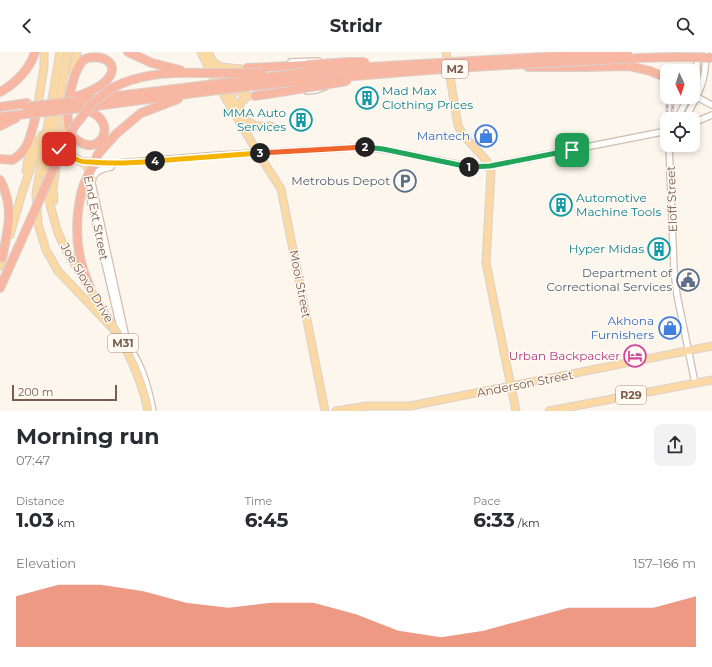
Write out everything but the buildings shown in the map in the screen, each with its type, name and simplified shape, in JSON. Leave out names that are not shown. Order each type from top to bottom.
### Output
[{"type":"highway","points":[[0,92],[18,79],[29,65],[35,52]]},
{"type":"highway","points":[[128,52],[152,63],[201,73]]},
{"type":"highway","points":[[513,61],[569,52]]},
{"type":"highway","name":"M2","points":[[208,90],[300,73],[398,69],[628,52]]},
{"type":"highway","points":[[73,103],[96,114],[102,120],[105,129],[104,134],[102,139],[97,143],[88,145],[76,140],[71,134],[68,120],[73,103],[75,74],[84,59],[88,55],[97,53],[101,53],[109,58],[111,61],[112,70],[106,81],[73,103]]},
{"type":"highway","points":[[701,54],[712,59]]},
{"type":"highway","name":"M2","points":[[513,61],[672,57],[701,54]]},
{"type":"highway","points":[[513,61],[545,68],[629,66],[660,75]]},
{"type":"highway","points":[[242,69],[348,62],[398,69]]},
{"type":"highway","points":[[250,96],[293,90],[398,69]]},
{"type":"highway","name":"M2","points":[[0,117],[25,110],[73,103],[318,79],[398,69]]},
{"type":"highway","points":[[0,288],[66,141],[76,124],[93,103],[110,89],[122,82],[157,74],[300,73]]},
{"type":"highway","points":[[99,305],[85,277],[79,257],[77,236],[77,220],[81,194],[87,176],[98,154],[116,134],[141,113],[180,98],[208,90]]},
{"type":"highway","name":"M2","points":[[0,108],[25,110]]},
{"type":"highway","points":[[0,126],[25,110]]},
{"type":"highway","points":[[0,159],[12,160],[24,152],[36,119]]},
{"type":"highway","points":[[0,180],[7,196],[10,213],[1,262]]},
{"type":"main road","points":[[22,193],[36,119],[44,66],[44,52]]},
{"type":"main road","points":[[60,52],[36,194],[38,224],[42,242],[58,271],[122,339]]},
{"type":"main road","name":"Joe Slovo Drive","points":[[68,52],[46,173],[50,205],[56,226],[66,250],[85,277]]},
{"type":"main road","points":[[56,226],[53,190],[62,136],[73,103],[77,52]]},
{"type":"main road","name":"Mooi Street","points":[[202,52],[232,97],[264,162],[281,189],[325,411]]},
{"type":"main road","name":"Mooi Street","points":[[208,52],[214,63],[216,75],[224,94],[260,153]]},
{"type":"main road","points":[[446,52],[458,126],[464,136],[480,152],[490,166],[492,179],[486,263],[516,411]]},
{"type":"main road","points":[[214,63],[221,67],[242,69]]},
{"type":"main road","points":[[216,75],[242,69]]},
{"type":"main road","points":[[242,69],[234,74],[234,87],[240,93],[250,96]]},
{"type":"main road","points":[[224,94],[232,97],[250,96]]},
{"type":"main road","points":[[239,111],[241,102],[250,96]]},
{"type":"main road","points":[[1,262],[22,193],[51,109]]},
{"type":"main road","points":[[244,120],[257,126],[271,126]]},
{"type":"main road","points":[[62,136],[62,142],[65,149],[87,167],[92,180]]},
{"type":"main road","points":[[79,161],[109,164]]},
{"type":"main road","name":"Joe Slovo Drive","points":[[99,305],[132,361],[139,377],[148,410]]},
{"type":"main road","name":"Anderson Street","points":[[336,411],[367,406],[410,406],[712,346]]},
{"type":"main road","name":"R29","points":[[549,411],[712,380]]},
{"type":"street","points":[[242,69],[270,64],[317,60],[336,65],[348,71],[584,56],[600,52]]},
{"type":"street","points":[[699,64],[701,54]]},
{"type":"street","points":[[700,86],[705,76],[701,54]]},
{"type":"street","points":[[250,96],[323,89],[348,71]]},
{"type":"street","points":[[700,99],[712,104]]},
{"type":"street","points":[[700,120],[712,115]]},
{"type":"street","points":[[149,161],[260,153],[372,148],[467,166],[490,166],[660,132]]},
{"type":"street","name":"Eloff Street","points":[[670,152],[674,270],[677,295],[695,383]]},
{"type":"street","name":"Eloff Street","points":[[670,157],[671,152]]},
{"type":"street","name":"End Ext Street","points":[[148,410],[122,339],[85,175],[87,167],[149,161]]},
{"type":"street","name":"End Ext Street","points":[[148,410],[146,384],[140,365],[129,347],[126,338],[92,180],[94,174],[102,169],[149,161]]},
{"type":"railway","points":[[667,104],[667,111]]},
{"type":"railway","points":[[672,112],[673,104]]},
{"type":"place","name":"Mad Max Clothing Prices","points":[[367,98]]},
{"type":"place","name":"MMA Auto Services","points":[[301,120]]},
{"type":"place","name":"Mantech","points":[[486,136]]},
{"type":"place","name":"Metrobus Depot","points":[[405,181]]},
{"type":"place","name":"Automotive Machine Tools","points":[[561,205]]},
{"type":"place","name":"Hyper Midas","points":[[659,249]]},
{"type":"place","name":"Department of Correctional Services","points":[[688,280]]},
{"type":"place","name":"Akhona Furnishers","points":[[670,328]]},
{"type":"place","name":"Urban Backpacker","points":[[635,356]]},
{"type":"route","points":[[59,149],[62,136],[62,142],[65,149],[79,161],[109,164],[263,152],[366,147],[471,167],[490,166],[572,150]]}]
